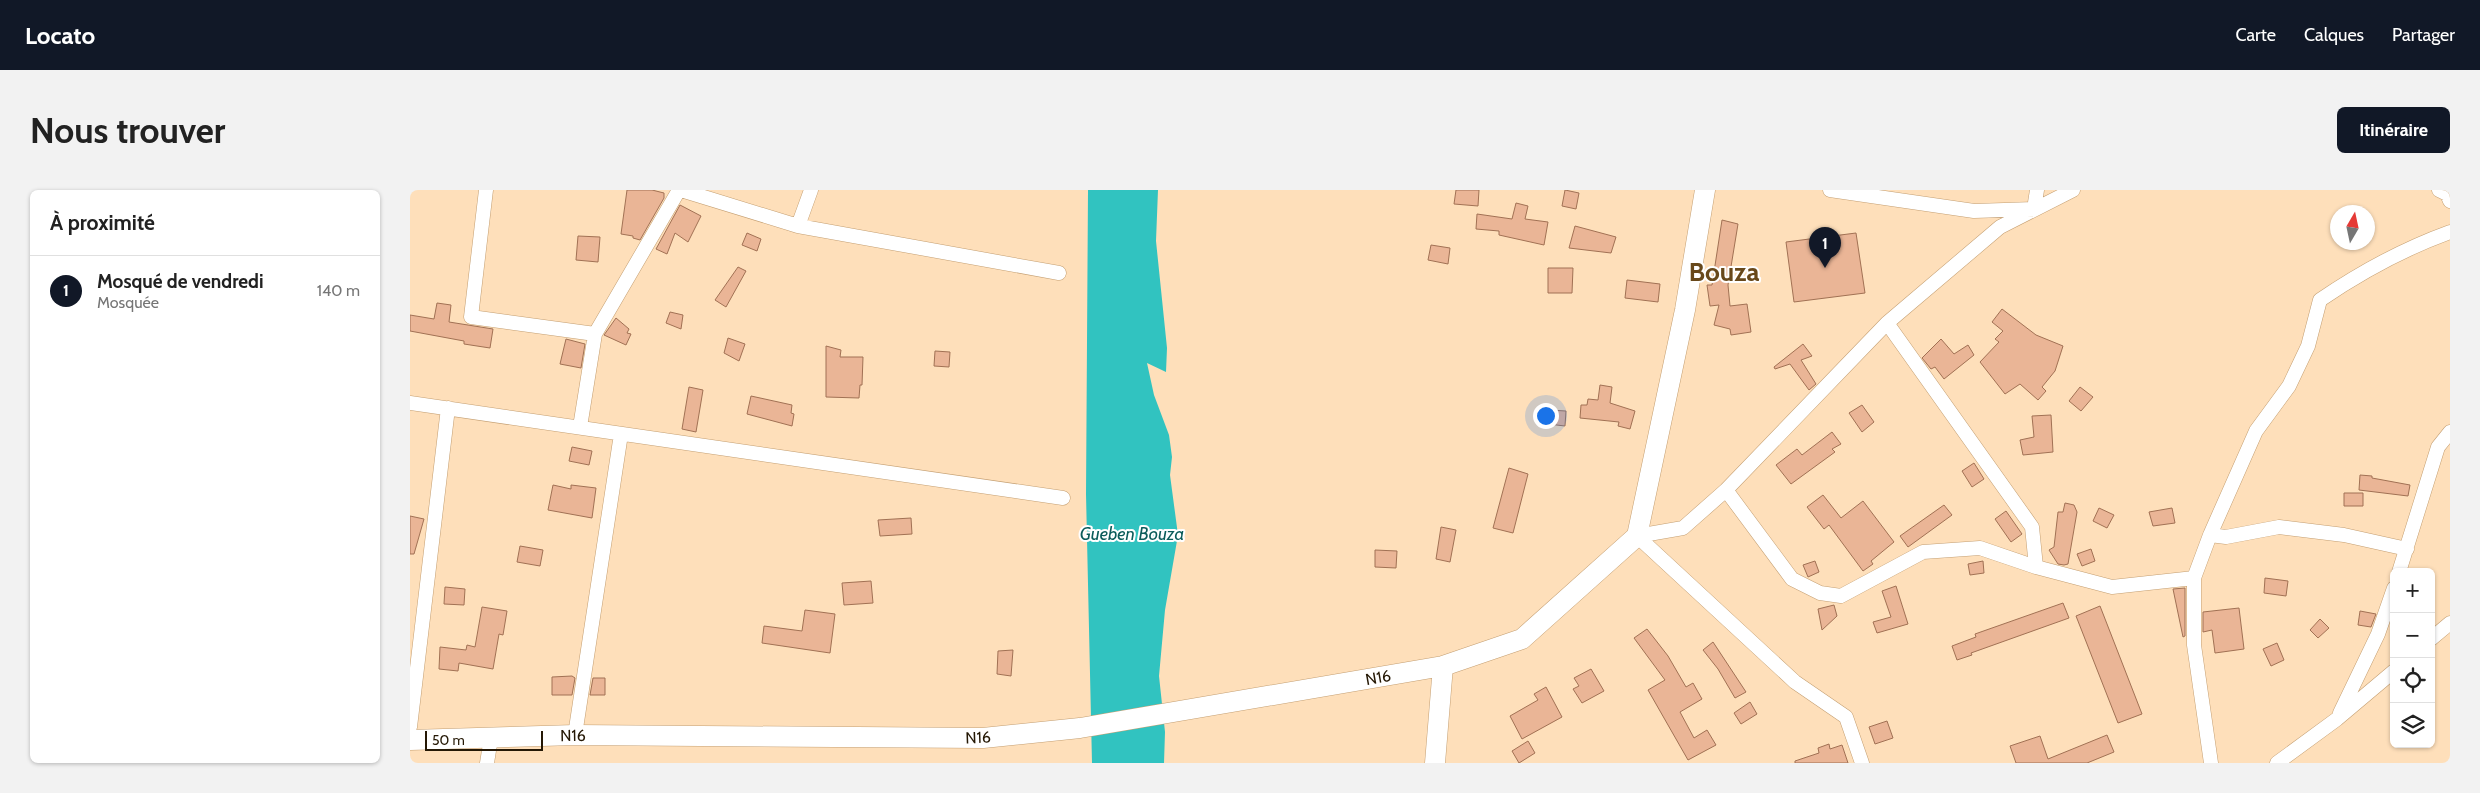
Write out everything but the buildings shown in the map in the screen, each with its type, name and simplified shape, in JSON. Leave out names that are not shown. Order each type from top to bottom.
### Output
[{"type":"street","points":[[486,190],[471,317],[594,334]]},
{"type":"street","points":[[580,428],[594,334],[680,190],[798,226],[1059,273]]},
{"type":"street","points":[[798,226],[811,190]]},
{"type":"street","points":[[1637,536],[1686,310],[1705,190]]},
{"type":"street","points":[[1830,190],[1974,211],[2034,209]]},
{"type":"street","points":[[2034,209],[2037,190]]},
{"type":"street","points":[[1637,536],[1683,528],[1726,490],[1887,323],[2000,227],[2073,190]]},
{"type":"street","points":[[2211,763],[2194,645],[2194,578],[2210,534],[2256,431],[2290,386],[2308,346],[2320,300],[2354,276],[2412,246],[2450,232]]},
{"type":"street","points":[[1887,323],[2032,527],[2036,567]]},
{"type":"street","points":[[410,403],[1063,498]]},
{"type":"street","points":[[410,727],[448,408]]},
{"type":"street","points":[[2400,568],[2438,447],[2450,432]]},
{"type":"street","points":[[575,735],[621,434]]},
{"type":"street","points":[[1726,490],[1792,579],[1820,594],[1840,596],[1923,552],[1980,548],[2036,567],[2112,587],[2194,578]]},
{"type":"street","points":[[2210,534],[2226,537],[2279,527],[2344,535],[2407,549]]},
{"type":"street","points":[[1637,536],[1795,682],[1846,717],[1862,763]]},
{"type":"street","name":"N16","points":[[410,740],[575,735],[983,738],[1080,728],[1443,666],[1522,639],[1637,536]]},
{"type":"street","points":[[2337,720],[2378,634],[2390,600]]},
{"type":"street","points":[[2435,636],[2450,623]]},
{"type":"street","points":[[1435,763],[1443,666]]},
{"type":"street","points":[[2277,763],[2337,720],[2390,674]]},
{"type":"street","points":[[487,763],[491,738]]},
{"type":"water","name":"Gueben Bouza","points":[[1088,190],[1158,190],[1156,241],[1167,348],[1166,372],[1147,363],[1154,395],[1169,435],[1172,457],[1170,475],[1178,535],[1165,610],[1159,676],[1165,732],[1164,763],[1092,763],[1086,494]]},
{"type":"place","name":"Mosqué de vendredi","points":[[1825,268]]},
{"type":"district","name":"Bouza","points":[[1724,272]]}]
